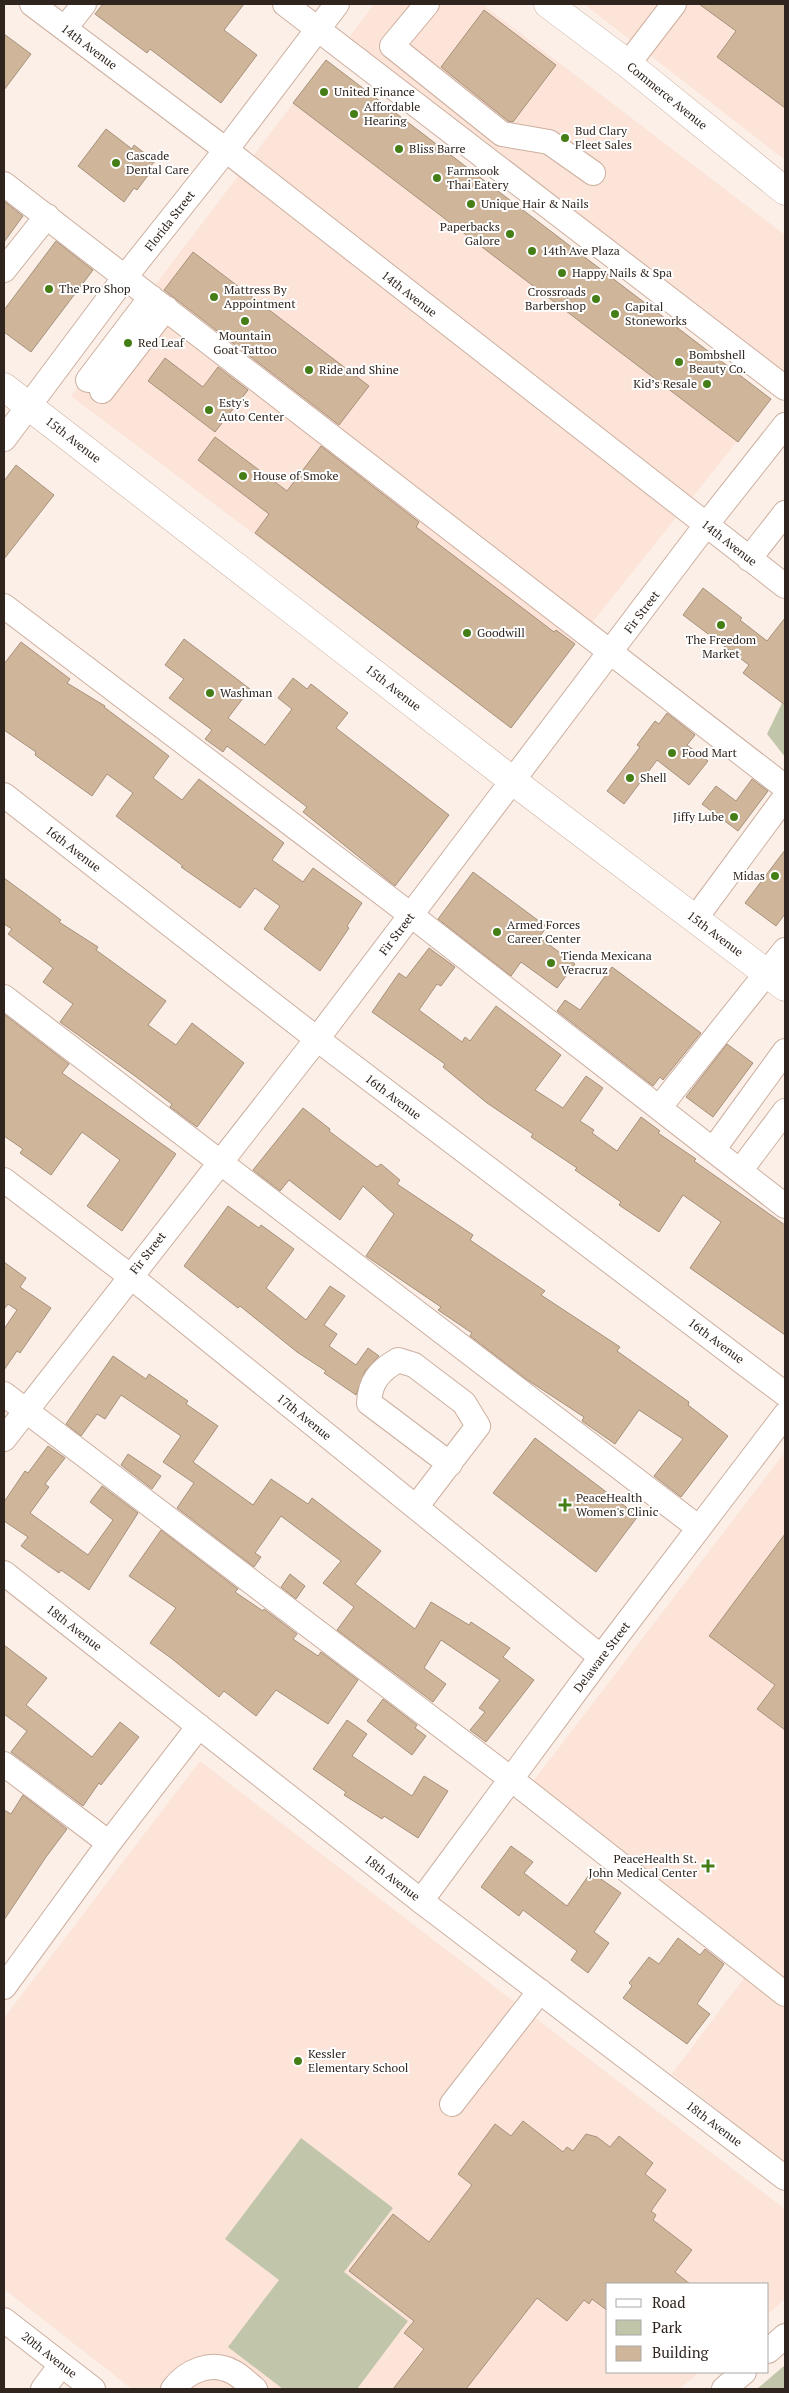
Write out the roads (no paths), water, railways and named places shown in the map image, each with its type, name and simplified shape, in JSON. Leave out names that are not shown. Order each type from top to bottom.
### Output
[{"type":"main road","name":"Commerce Avenue","points":[[548,4],[628,64],[785,190]]},
{"type":"main road","name":"15th Avenue","points":[[4,387],[513,781],[776,980]]},
{"type":"street","name":"14th Avenue","points":[[32,4],[226,150],[785,586]]},
{"type":"street","points":[[64,28],[84,4]]},
{"type":"street","points":[[285,4],[785,388]]},
{"type":"street","name":"Florida Street","points":[[4,439],[125,277],[226,150],[337,4]]},
{"type":"street","points":[[428,4],[392,46],[502,134],[549,142],[593,173]]},
{"type":"street","points":[[628,64],[674,4]]},
{"type":"street","points":[[4,184],[785,787]]},
{"type":"street","points":[[4,270],[46,216]]},
{"type":"street","points":[[95,386],[158,303]]},
{"type":"street","name":"Fir Street","points":[[4,1439],[317,1039],[706,525],[785,425]]},
{"type":"street","points":[[749,559],[785,513]]},
{"type":"street","points":[[4,606],[411,915],[785,1206]]},
{"type":"street","name":"16th Avenue","points":[[4,795],[317,1039],[785,1394]]},
{"type":"street","points":[[695,919],[785,797]]},
{"type":"street","points":[[659,1108],[776,980],[785,950]]},
{"type":"street","points":[[4,997],[700,1528]]},
{"type":"street","points":[[713,1150],[785,1051]]},
{"type":"street","points":[[740,1171],[785,1111]]},
{"type":"street","name":"17th Avenue","points":[[4,1180],[130,1276],[601,1657]]},
{"type":"street","points":[[416,1507],[450,1464],[478,1426],[464,1403],[414,1365],[398,1360],[386,1367],[370,1388],[369,1403],[450,1464]]},
{"type":"street","points":[[4,1394],[511,1779],[785,1994]]},
{"type":"street","name":"Delaware Street","points":[[421,1901],[601,1657],[785,1415]]},
{"type":"street","name":"18th Avenue","points":[[4,1573],[421,1901],[785,2178]]},
{"type":"street","points":[[4,1987],[11,1961],[109,1843],[199,1726]]},
{"type":"street","points":[[4,1764],[109,1843]]},
{"type":"street","points":[[452,2104],[540,1991]]},
{"type":"street","name":"20th Avenue","points":[[4,2320],[93,2389]]},
{"type":"street","points":[[769,2350],[785,2336]]},
{"type":"street","points":[[43,2389],[62,2365]]},
{"type":"street","points":[[173,2389],[179,2382],[201,2368],[217,2367],[232,2372],[255,2389]]},
{"type":"street","points":[[724,2389],[743,2373]]},
{"type":"place","name":"United Finance","points":[[324,92]]},
{"type":"place","name":"Affordable Hearing","points":[[354,114]]},
{"type":"place","name":"Bud Clary Fleet Sales","points":[[565,138]]},
{"type":"place","name":"Bliss Barre","points":[[399,149]]},
{"type":"place","name":"Cascade Dental Care","points":[[116,163]]},
{"type":"place","name":"Farmsook Thai Eatery","points":[[437,178]]},
{"type":"place","name":"Unique Hair & Nails","points":[[471,204]]},
{"type":"place","name":"Paperbacks Galore","points":[[510,234]]},
{"type":"place","name":"14th Ave Plaza","points":[[532,251]]},
{"type":"place","name":"Happy Nails & Spa","points":[[562,273]]},
{"type":"place","name":"The Pro Shop","points":[[49,289]]},
{"type":"place","name":"Mattress By Appointment","points":[[214,297]]},
{"type":"place","name":"Crossroads Barbershop","points":[[596,299]]},
{"type":"place","name":"Capital Stoneworks","points":[[615,314]]},
{"type":"place","name":"Mountain Goat Tattoo","points":[[245,321]]},
{"type":"place","name":"Red Leaf","points":[[128,343]]},
{"type":"place","name":"Bombshell Beauty Co.","points":[[679,362]]},
{"type":"place","name":"Ride and Shine","points":[[309,370]]},
{"type":"place","name":"Kid’s Resale","points":[[707,384]]},
{"type":"place","name":"Esty's Auto Center","points":[[209,410]]},
{"type":"place","name":"House of Smoke","points":[[243,476]]},
{"type":"place","name":"The Freedom Market","points":[[721,625]]},
{"type":"place","name":"Goodwill","points":[[467,633]]},
{"type":"place","name":"Washman","points":[[210,693]]},
{"type":"place","name":"Food Mart","points":[[672,753]]},
{"type":"place","name":"Shell","points":[[630,778]]},
{"type":"place","name":"Jiffy Lube","points":[[734,817]]},
{"type":"place","name":"Midas","points":[[775,876]]},
{"type":"place","name":"Armed Forces Career Center","points":[[497,932]]},
{"type":"place","name":"Tienda Mexicana Veracruz","points":[[551,963]]},
{"type":"place","name":"PeaceHealth Women's Clinic","points":[[565,1505]]},
{"type":"place","name":"PeaceHealth St. John Medical Center","points":[[708,1866]]},
{"type":"place","name":"Kessler Elementary School","points":[[298,2061]]}]
